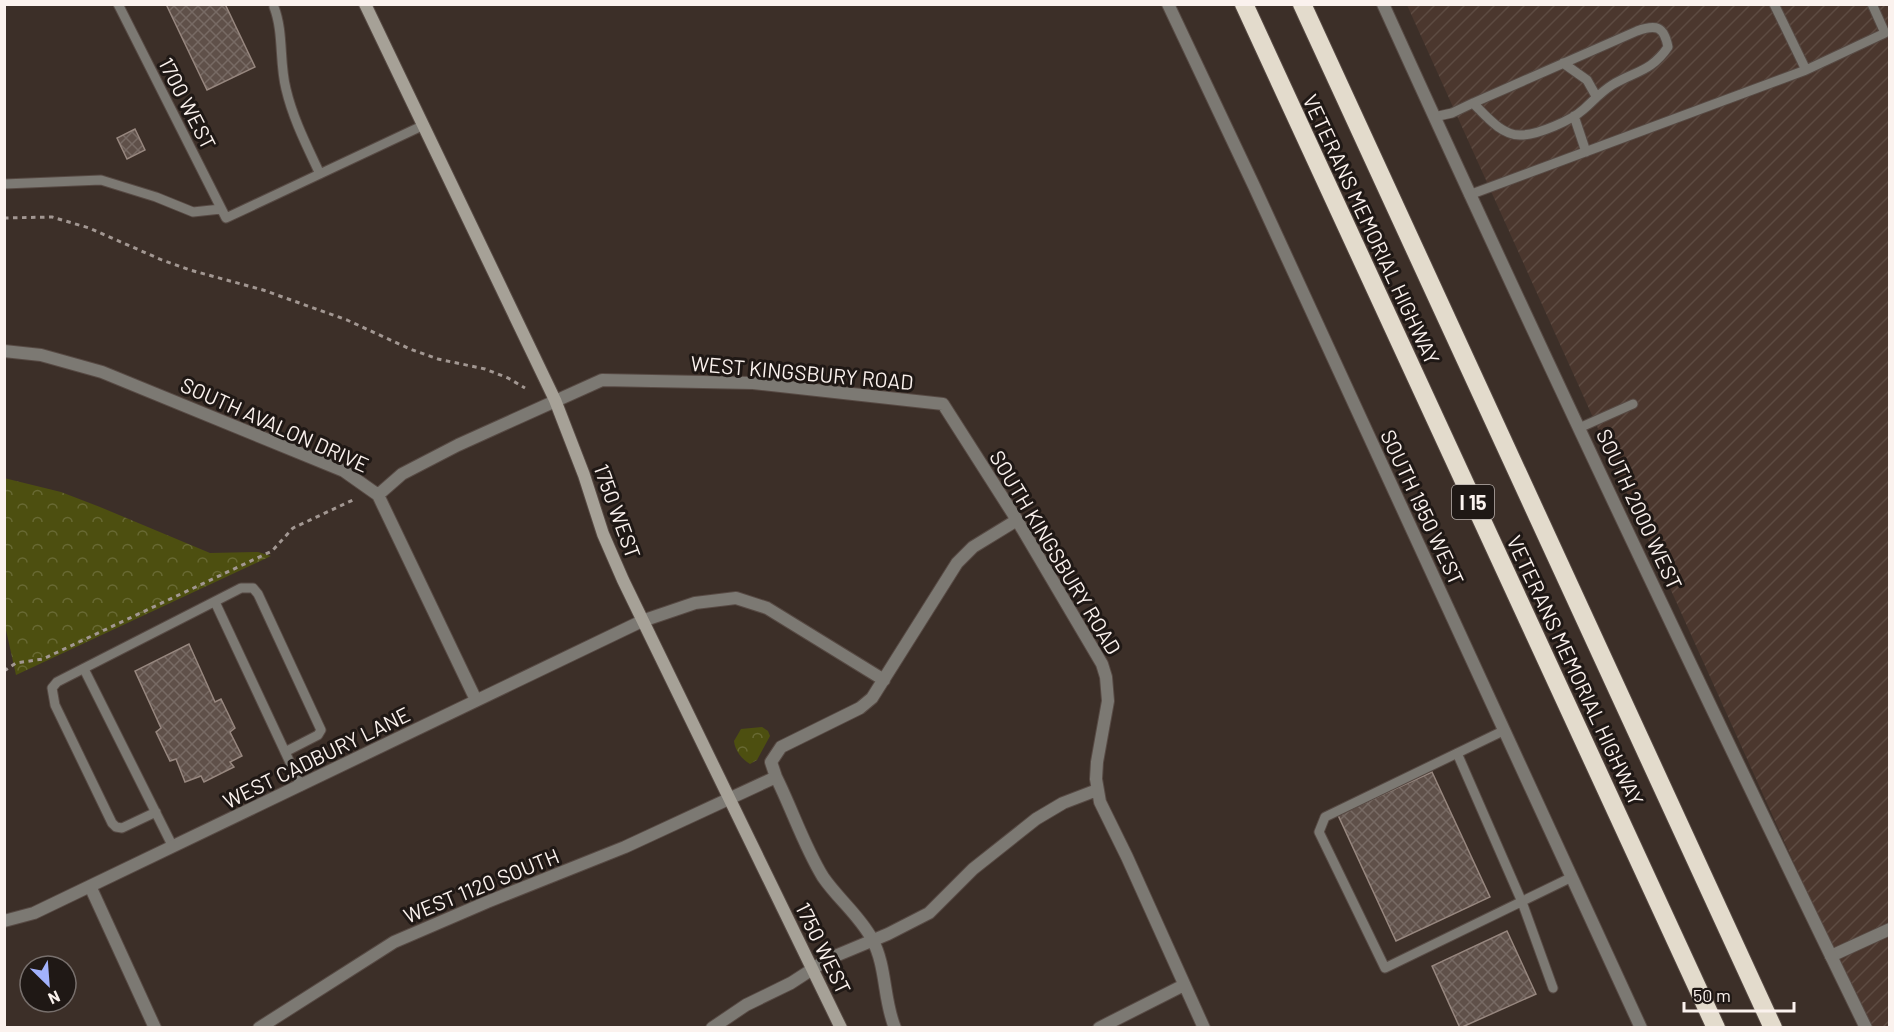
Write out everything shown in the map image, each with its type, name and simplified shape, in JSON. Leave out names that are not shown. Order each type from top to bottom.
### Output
[{"type":"highway","name":"VETERANS MEMORIAL HIGHWAY","points":[[1244,4],[1716,1028]]},
{"type":"highway","name":"VETERANS MEMORIAL HIGHWAY","points":[[1302,4],[1773,1028]]},
{"type":"main road","name":"1750 WEST","points":[[365,4],[555,400],[584,475],[603,534],[642,621],[841,1028]]},
{"type":"street","name":"SOUTH 1950 WEST","points":[[1168,4],[1641,1028]]},
{"type":"street","name":"SOUTH 2000 WEST","points":[[1383,4],[1469,195],[1866,1028]]},
{"type":"street","name":"SOUTH AVALON DRIVE","points":[[4,351],[41,355],[102,372],[344,471],[378,495],[476,700]]},
{"type":"street","name":"WEST KINGSBURY ROAD","points":[[378,495],[402,474],[555,400],[602,380],[753,383],[943,404]]},
{"type":"street","name":"SOUTH KINGSBURY ROAD","points":[[943,404],[1017,520],[1094,648],[1106,676],[1108,701],[1097,762],[1097,790],[1104,810],[1128,857],[1204,1028]]},
{"type":"street","points":[[895,1028],[884,974],[872,939],[822,875],[771,762],[776,752],[788,743],[860,708],[872,698],[957,563],[973,546],[1017,520]]},
{"type":"street","name":"WEST CADBURY LANE","points":[[4,921],[34,913],[642,621],[695,603],[736,598],[767,609],[884,680]]},
{"type":"street","name":"WEST 1120 SOUTH","points":[[259,1028],[394,942],[625,847],[776,777]]},
{"type":"street","points":[[712,1028],[746,1005],[791,983],[828,959],[888,934],[929,913],[973,869],[1036,819],[1063,803],[1097,790]]},
{"type":"street","points":[[90,886],[155,1028]]},
{"type":"street","points":[[1832,957],[1890,929]]},
{"type":"street","points":[[1099,1028],[1184,985]]},
{"type":"lane","name":"1700 WEST","points":[[118,4],[226,218],[320,174]]},
{"type":"lane","points":[[1774,4],[1806,70]]},
{"type":"lane","points":[[1469,195],[1806,70],[1885,33],[1872,4]]},
{"type":"lane","points":[[274,7],[279,18],[285,87],[294,117],[320,174],[424,125]]},
{"type":"lane","points":[[1434,117],[1452,112],[1637,30],[1650,26],[1660,29],[1666,36],[1668,47],[1659,60],[1638,74],[1615,83],[1574,116],[1536,133],[1520,135],[1501,129],[1473,103]]},
{"type":"lane","points":[[1563,63],[1587,80],[1596,96]]},
{"type":"lane","points":[[1574,116],[1586,152]]},
{"type":"lane","points":[[4,184],[101,180],[156,196],[193,212],[222,208]]},
{"type":"lane","points":[[1580,428],[1633,404]]},
{"type":"lane","points":[[156,812],[122,828],[112,823],[52,696],[52,688],[57,682],[241,588],[253,588],[258,594],[321,730],[318,735],[285,752]]},
{"type":"lane","points":[[214,602],[301,786]]},
{"type":"lane","points":[[84,669],[173,847]]},
{"type":"lane","points":[[1505,730],[1325,817],[1319,832],[1385,968],[1572,877]]},
{"type":"lane","points":[[1457,753],[1522,902],[1553,988]]},
{"type":"path","points":[[4,218],[52,217],[89,228],[172,263],[263,290],[347,320],[429,356],[485,369],[525,388]]},
{"type":"path","points":[[4,670],[16,663],[42,659],[272,550],[293,528],[355,499]]},
{"type":"shaded area","points":[[1407,5],[1889,5],[1889,1027],[1868,1027]]},
{"type":"green space","points":[[4,478],[61,492],[210,553],[258,552],[271,556],[16,675],[4,621]]},
{"type":"green space","points":[[762,727],[768,731],[770,736],[757,760],[750,764],[739,754],[734,741],[741,729]]},
{"type":"building","points":[[166,4],[225,4],[255,67],[207,90]]},
{"type":"building","points":[[135,129],[145,150],[127,159],[117,138]]},
{"type":"building","points":[[189,644],[215,702],[221,699],[235,728],[230,732],[242,756],[230,762],[234,767],[204,782],[201,776],[185,782],[176,759],[170,761],[156,732],[161,728],[135,671]]},
{"type":"building","points":[[1432,772],[1490,897],[1396,941],[1338,815]]},
{"type":"building","points":[[1507,931],[1536,994],[1460,1028],[1432,966]]}]
